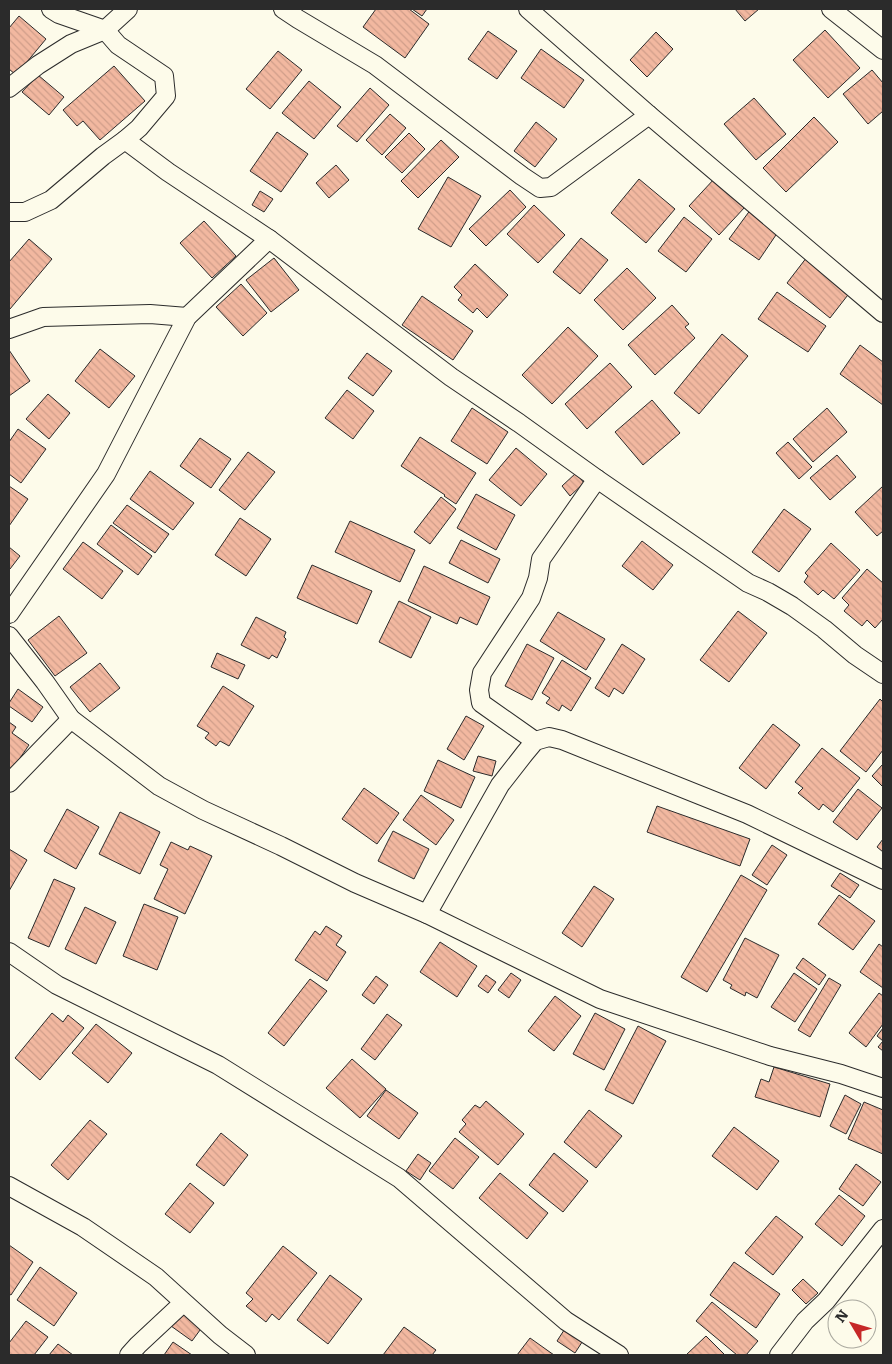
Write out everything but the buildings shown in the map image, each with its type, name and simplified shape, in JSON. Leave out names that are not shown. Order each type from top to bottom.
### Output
[{"type":"street","points":[[9,212],[25,212],[51,200],[139,128],[166,96],[164,76],[118,44],[104,30],[59,14],[51,9]]},
{"type":"street","points":[[9,88],[38,65],[71,44],[104,30],[128,9]]},
{"type":"street","points":[[283,9],[375,65],[540,188],[551,188],[649,116]]},
{"type":"street","points":[[528,9],[649,116],[883,313]]},
{"type":"street","points":[[831,9],[883,50]]},
{"type":"street","points":[[125,140],[168,172],[269,239],[451,376],[596,479],[748,583],[792,606],[824,629],[855,656],[883,674]]},
{"type":"street","points":[[9,614],[106,474],[187,317],[269,239]]},
{"type":"street","points":[[9,329],[43,317],[150,314],[187,317]]},
{"type":"street","points":[[535,741],[481,703],[479,690],[482,673],[531,598],[538,578],[541,559],[596,479]]},
{"type":"street","points":[[9,636],[71,719],[159,786],[203,810],[355,883],[427,914],[600,1000],[770,1056],[841,1074],[883,1088]]},
{"type":"street","points":[[9,784],[71,719]]},
{"type":"street","points":[[427,914],[500,785],[535,741],[549,737],[580,747],[747,814],[883,880]]},
{"type":"street","points":[[9,952],[57,985],[218,1065],[399,1178],[566,1320],[619,1355]]},
{"type":"street","points":[[9,1186],[84,1227],[156,1277],[183,1303],[246,1355]]},
{"type":"street","points":[[779,1355],[804,1321],[826,1301],[883,1229]]},
{"type":"street","points":[[129,1355],[183,1303]]}]
